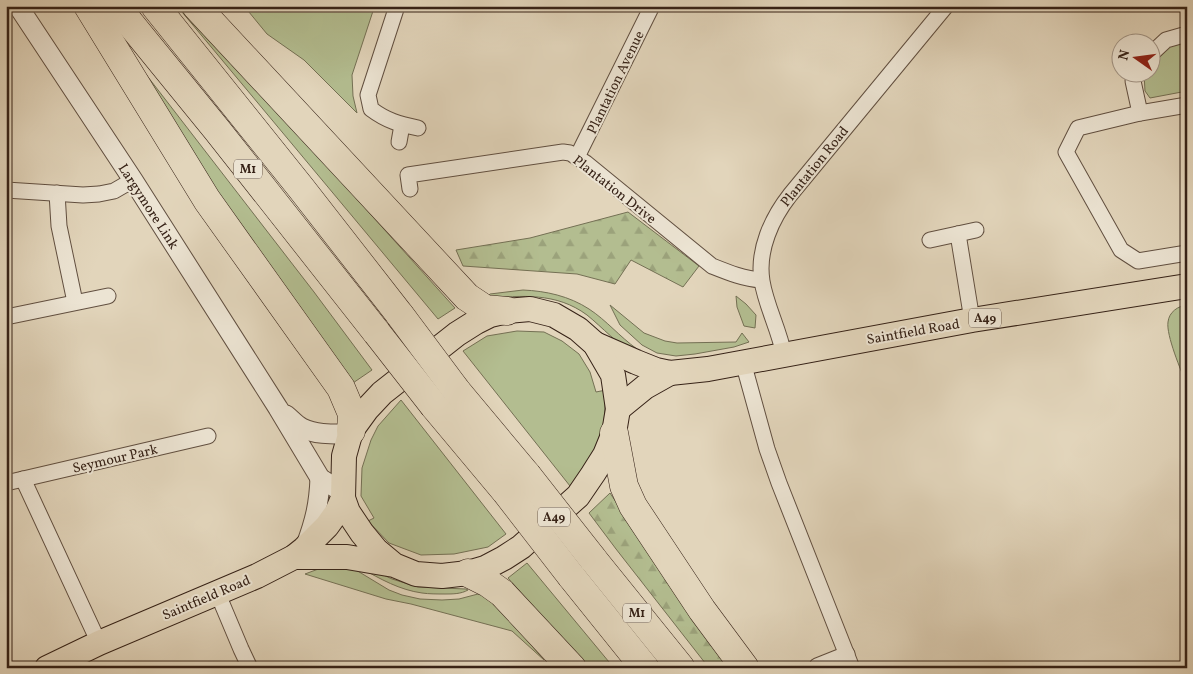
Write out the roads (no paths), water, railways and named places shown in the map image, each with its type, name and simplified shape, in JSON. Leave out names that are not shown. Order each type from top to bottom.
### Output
[{"type":"highway","points":[[88,6],[207,200],[341,388],[352,414],[351,432]]},
{"type":"highway","name":"M1","points":[[116,6],[645,668]]},
{"type":"highway","name":"M1","points":[[155,6],[295,181],[456,390],[528,475],[681,668]]},
{"type":"highway","points":[[196,6],[466,297],[485,309],[507,311]]},
{"type":"highway","points":[[616,421],[624,486],[633,506],[702,610],[745,668]]},
{"type":"highway","points":[[468,573],[488,583],[502,593],[572,668]]},
{"type":"main road","name":"Saintfield Road","points":[[595,344],[656,370],[670,373],[784,355],[972,320],[1187,286]]},
{"type":"main road","name":"A49","points":[[299,553],[347,556],[394,565],[416,574],[442,576],[468,573],[485,568],[521,547],[578,496],[605,455],[616,421],[613,375],[595,344],[578,329],[554,315],[530,309],[490,315],[457,334],[382,393],[367,409],[351,432],[344,456],[342,495],[348,512],[362,533],[376,550],[394,565]]},
{"type":"main road","name":"Saintfield Road","points":[[616,421],[645,387],[670,373]]},
{"type":"main road","name":"Saintfield Road","points":[[46,668],[99,643],[257,576],[299,553],[327,526],[337,512],[342,495]]},
{"type":"street","name":"Largymore Link","points":[[18,6],[133,180],[278,408],[320,478],[342,495]]},
{"type":"street","points":[[397,6],[368,94],[371,109],[383,118],[402,125],[418,128]]},
{"type":"street","name":"Plantation Avenue","points":[[577,157],[652,6]]},
{"type":"street","name":"Plantation Road","points":[[784,355],[761,280],[764,248],[769,230],[780,207],[946,6]]},
{"type":"street","points":[[1160,46],[1166,40],[1187,34]]},
{"type":"street","points":[[1133,82],[1140,113]]},
{"type":"street","points":[[1187,105],[1140,113],[1078,128],[1066,152],[1121,250],[1138,261],[1187,253]]},
{"type":"street","points":[[399,142],[402,125]]},
{"type":"street","name":"Plantation Drive","points":[[410,189],[408,175],[563,152],[570,153],[586,163],[712,266],[727,272],[761,280]]},
{"type":"street","points":[[6,190],[83,195],[99,194],[114,191],[133,180]]},
{"type":"street","points":[[57,193],[60,226],[75,302]]},
{"type":"street","points":[[930,240],[976,230]]},
{"type":"street","points":[[958,234],[972,320]]},
{"type":"street","points":[[6,317],[108,296]]},
{"type":"street","points":[[743,362],[767,449],[779,483],[850,661],[817,666]]},
{"type":"street","name":"Largymore Link","points":[[278,408],[301,428],[312,432],[334,434],[351,432]]},
{"type":"street","name":"Seymour Park","points":[[6,483],[208,436]]},
{"type":"street","points":[[299,553],[316,518],[320,478]]},
{"type":"street","points":[[23,479],[99,643]]},
{"type":"street","points":[[217,592],[250,668]]}]
